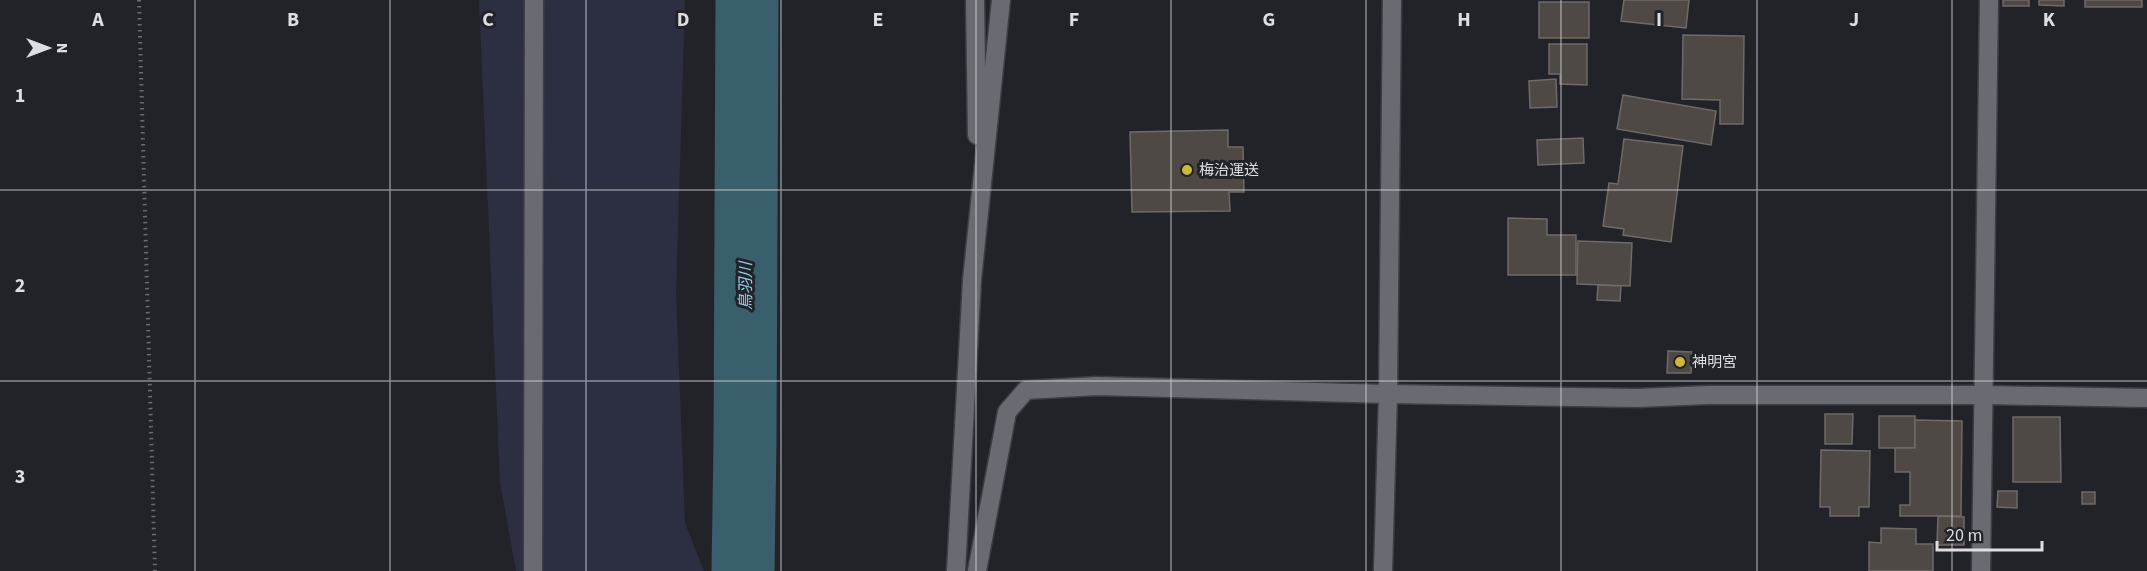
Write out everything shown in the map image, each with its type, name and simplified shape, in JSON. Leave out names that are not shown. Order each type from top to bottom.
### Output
[{"type":"street","points":[[533,571],[534,0]]},
{"type":"street","points":[[975,0],[978,217]]},
{"type":"street","points":[[956,571],[972,280],[1001,0]]},
{"type":"street","points":[[1383,571],[1388,394],[1392,0]]},
{"type":"street","points":[[1981,571],[1989,0]]},
{"type":"street","points":[[977,571],[1007,412],[1026,390],[1097,386],[1638,398],[1708,395],[1984,395],[2147,398]]},
{"type":"path","points":[[139,0],[155,571]]},
{"type":"shaded area","points":[[479,0],[685,0],[676,294],[685,523],[704,571],[516,571],[500,482]]},
{"type":"building","points":[[1624,0],[1689,0],[1686,28],[1621,21]]},
{"type":"building","points":[[2003,0],[2029,0],[2029,6],[2003,6]]},
{"type":"building","points":[[2039,0],[2064,0],[2064,6],[2039,5]]},
{"type":"building","points":[[2085,0],[2142,0],[2142,7],[2085,7]]},
{"type":"building","points":[[1539,2],[1589,2],[1589,38],[1539,38]]},
{"type":"building","points":[[1683,35],[1744,36],[1743,124],[1720,124],[1720,100],[1682,99]]},
{"type":"building","points":[[1549,44],[1587,44],[1587,85],[1560,84],[1560,74],[1549,74]]},
{"type":"building","points":[[1556,79],[1557,107],[1530,108],[1529,81]]},
{"type":"building","points":[[1623,95],[1716,111],[1711,145],[1617,129]]},
{"type":"building","name":"梅治運送","points":[[1228,130],[1228,147],[1243,147],[1244,192],[1229,192],[1230,211],[1132,212],[1130,132]]},
{"type":"building","points":[[1583,138],[1584,163],[1538,165],[1537,140]]},
{"type":"building","points":[[1624,139],[1683,146],[1671,242],[1623,235],[1624,229],[1603,226],[1609,183],[1618,184]]},
{"type":"building","points":[[1508,218],[1547,219],[1547,235],[1576,235],[1576,275],[1508,275]]},
{"type":"building","points":[[1578,241],[1632,243],[1630,286],[1577,284]]},
{"type":"building","points":[[1598,285],[1621,286],[1620,301],[1597,300]]},
{"type":"building","name":"神明宮","points":[[1668,351],[1692,352],[1691,373],[1667,373]]},
{"type":"building","points":[[1825,414],[1853,414],[1852,444],[1825,444]]},
{"type":"building","points":[[1879,416],[1915,416],[1915,448],[1879,448]]},
{"type":"building","points":[[2013,417],[2060,417],[2061,482],[2013,482]]},
{"type":"building","points":[[1915,420],[1962,421],[1961,516],[1900,516],[1900,505],[1910,505],[1910,472],[1895,472],[1895,448],[1915,448]]},
{"type":"building","points":[[1821,450],[1870,451],[1869,507],[1859,507],[1859,516],[1830,516],[1830,507],[1820,507]]},
{"type":"building","points":[[1998,491],[2017,491],[2017,508],[1997,507]]},
{"type":"building","points":[[2082,492],[2095,492],[2095,504],[2082,504]]},
{"type":"building","points":[[1938,516],[1964,517],[1964,545],[1937,545]]},
{"type":"building","points":[[1881,528],[1916,529],[1916,544],[1933,544],[1933,571],[1869,571],[1869,542],[1881,543]]},
{"type":"waterway","name":"鳥羽川","points":[[743,571],[747,0]]},
{"type":"place","name":"梅治運送","points":[[1187,170]]},
{"type":"place","name":"神明宮","points":[[1680,362]]}]
